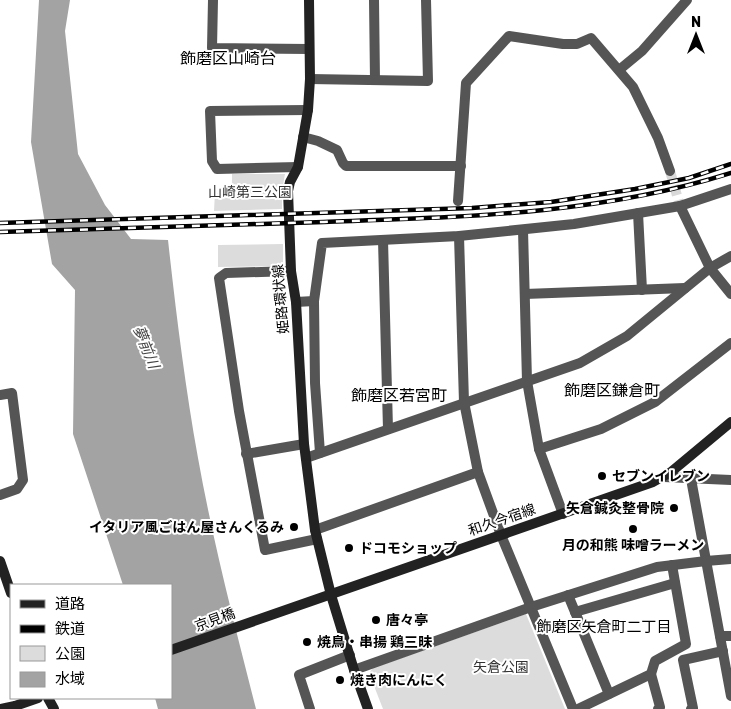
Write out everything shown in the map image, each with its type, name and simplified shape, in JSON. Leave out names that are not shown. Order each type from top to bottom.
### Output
[{"type":"main road","name":"姫路環状線","points":[[309,0],[310,79],[308,110],[298,167],[290,182],[288,191],[304,444],[316,534],[354,670],[368,709]]},
{"type":"main road","name":"和久今宿線","points":[[267,616],[332,595],[664,477],[731,422]]},
{"type":"main road","points":[[0,561],[10,590]]},
{"type":"main road","name":"京見橋","points":[[172,650],[267,616]]},
{"type":"main road","points":[[0,709],[35,699]]},
{"type":"street","points":[[213,0],[212,48],[309,49]]},
{"type":"street","points":[[374,0],[374,80]]},
{"type":"street","points":[[310,79],[428,80],[426,0]]},
{"type":"street","points":[[619,70],[642,51],[687,0]]},
{"type":"street","points":[[458,200],[466,83],[509,36],[563,44],[577,44],[591,38],[633,86],[658,138],[670,171]]},
{"type":"street","points":[[298,167],[217,169],[212,161],[210,110],[308,110]]},
{"type":"street","points":[[303,137],[318,141],[336,150],[346,166],[461,166]]},
{"type":"street","points":[[320,453],[315,383],[314,301],[322,243],[459,236],[574,224],[680,206],[731,189]]},
{"type":"street","points":[[680,206],[710,268],[731,294]]},
{"type":"street","points":[[638,214],[642,290]]},
{"type":"street","points":[[523,230],[527,381],[539,449],[563,514]]},
{"type":"street","points":[[459,236],[464,402],[478,472],[501,535],[573,709]]},
{"type":"street","points":[[383,240],[388,429]]},
{"type":"street","points":[[306,458],[580,363],[627,336],[710,268],[731,256]]},
{"type":"street","points":[[292,271],[226,273],[219,278],[246,454],[265,550],[316,534],[478,472]]},
{"type":"street","points":[[525,294],[685,288]]},
{"type":"street","points":[[296,302],[314,301]]},
{"type":"street","points":[[539,449],[601,429],[655,402],[731,343]]},
{"type":"street","points":[[0,394],[12,393],[23,480],[17,489],[0,495]]},
{"type":"street","points":[[246,454],[304,444]]},
{"type":"street","points":[[664,477],[731,480]]},
{"type":"street","points":[[692,479],[731,696]]},
{"type":"street","points":[[354,670],[531,607],[657,567],[706,560],[731,560]]},
{"type":"street","points":[[658,709],[660,707],[651,674],[655,661],[686,644],[672,565]]},
{"type":"street","points":[[575,612],[675,583]]},
{"type":"street","points":[[568,595],[610,694]]},
{"type":"street","points":[[720,636],[731,636]]},
{"type":"street","points":[[691,709],[694,708],[683,660],[723,651]]},
{"type":"street","points":[[310,709],[299,675],[350,655]]},
{"type":"street","points":[[578,709],[651,674]]},
{"type":"green space","name":"山崎第三公園","points":[[232,174],[285,174],[282,191],[282,209],[214,211],[215,193],[232,192]]},
{"type":"green space","points":[[283,244],[283,266],[218,267],[218,245]]},
{"type":"green space","name":"矢倉公園","points":[[526,614],[565,709],[383,709],[369,673],[373,668]]},
{"type":"water","name":"夢前川","points":[[39,0],[70,0],[65,31],[78,154],[105,205],[131,239],[168,240],[181,349],[198,458],[217,552],[256,709],[158,709],[155,699],[172,699],[172,584],[123,584],[73,434],[75,290],[52,264],[31,142]]},
{"type":"tunnel","points":[[670,171],[680,206]]},
{"type":"railway","points":[[0,223],[472,208],[551,202],[635,189],[689,178],[731,164]]},
{"type":"railway","points":[[0,232],[376,220],[530,211],[581,206],[631,198],[731,173]]},
{"type":"place","name":"セブンイレブン","points":[[602,476]]},
{"type":"place","name":"矢倉鍼灸整骨院","points":[[674,508]]},
{"type":"place","name":"イタリア風ごはん屋さんくるみ","points":[[294,527]]},
{"type":"place","name":"月の和熊 味噌ラーメン","points":[[633,529]]},
{"type":"place","name":"ドコモショップ","points":[[349,548]]},
{"type":"place","name":"唐々亭","points":[[376,620]]},
{"type":"place","name":"焼鳥・串揚 鶏三昧","points":[[307,642]]},
{"type":"place","name":"焼き肉にんにく","points":[[340,680]]},
{"type":"district","name":"飾磨区山崎台","points":[[228,58]]},
{"type":"district","name":"飾磨区鎌倉町","points":[[612,390]]},
{"type":"district","name":"飾磨区若宮町","points":[[399,395]]},
{"type":"district","name":"飾磨区矢倉町二丁目","points":[[604,627]]}]
